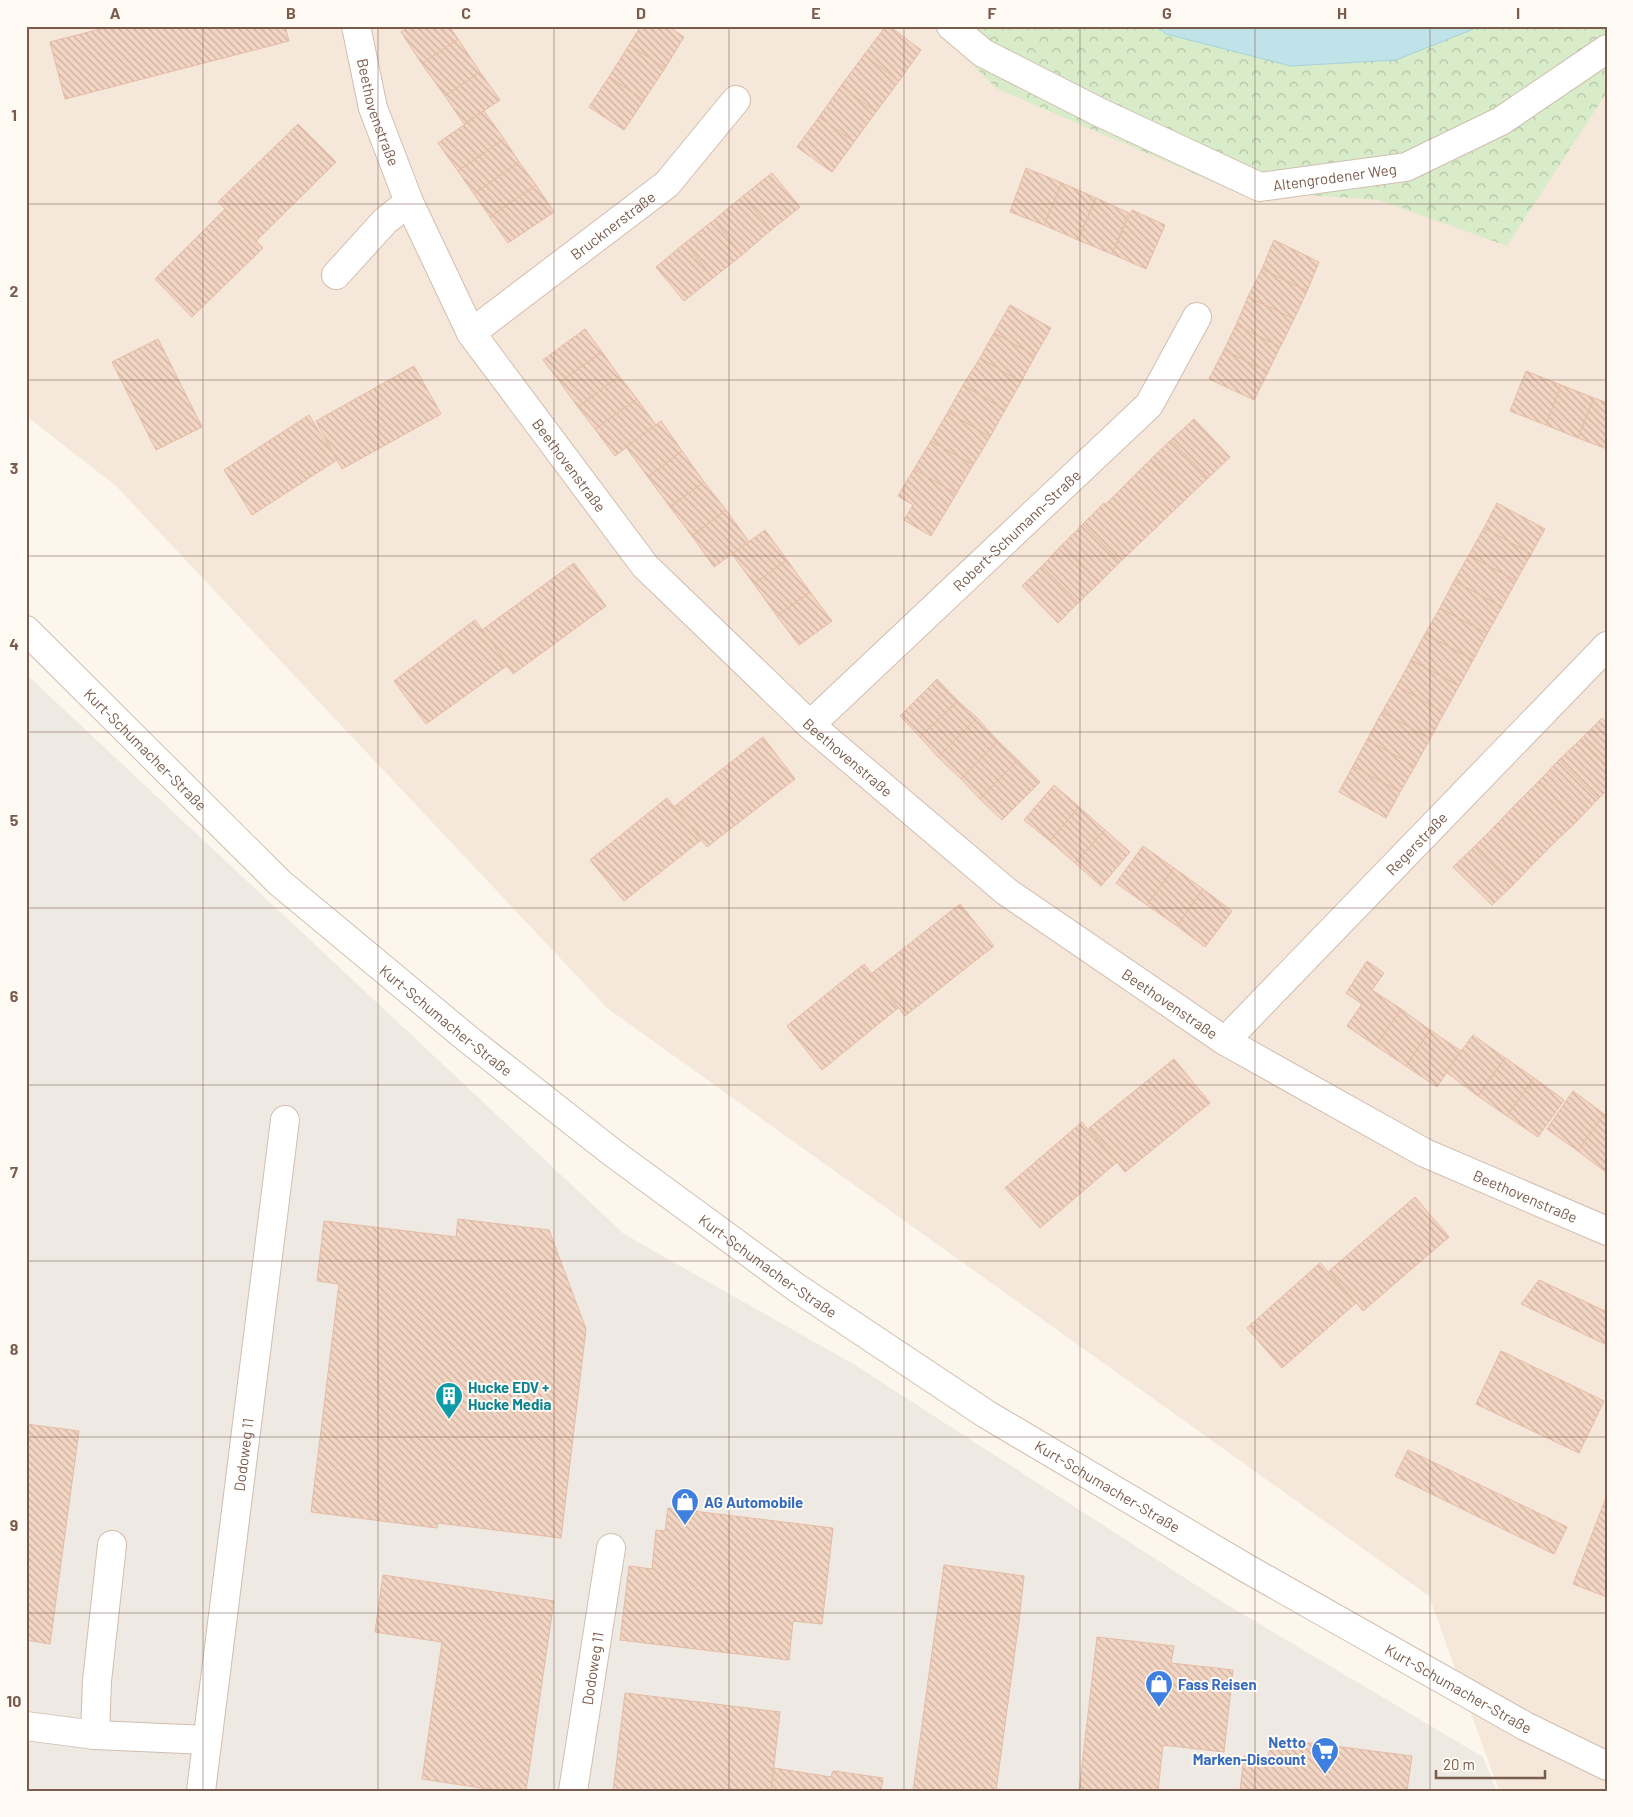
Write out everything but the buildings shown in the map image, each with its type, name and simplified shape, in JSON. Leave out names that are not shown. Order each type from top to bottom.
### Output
[{"type":"street","name":"Beethovenstraße","points":[[356,26],[374,108],[409,202],[471,333],[645,566],[810,725],[1007,892],[1226,1040],[1425,1153],[1607,1231]]},
{"type":"street","name":"Altengrodener Weg","points":[[951,26],[983,54],[1099,112],[1260,187],[1406,167],[1501,121],[1607,49]]},
{"type":"street","name":"Brucknerstraße","points":[[471,333],[667,184],[736,100]]},
{"type":"street","points":[[336,275],[385,221],[409,202]]},
{"type":"street","name":"Robert-Schumann-Straße","points":[[810,725],[1148,405],[1197,317]]},
{"type":"street","name":"Kurt-Schumacher-Straße","points":[[26,630],[280,883],[469,1040],[613,1153],[797,1288],[986,1414],[1246,1568],[1525,1726],[1607,1766]]},
{"type":"street","name":"Regerstraße","points":[[1226,1040],[1607,646]]},
{"type":"street","name":"Dodoweg 11","points":[[201,1791],[285,1120]]},
{"type":"street","points":[[95,1735],[97,1681],[112,1545]]},
{"type":"street","name":"Dodoweg 11","points":[[573,1791],[611,1548]]},
{"type":"street","points":[[26,1726],[95,1735],[207,1740]]},
{"type":"shaded area","points":[[26,26],[1607,26],[1607,1791],[1499,1791],[1429,1596],[607,1008],[116,486],[26,416]]},
{"type":"shaded area","points":[[26,674],[624,1234],[855,1365],[1216,1598],[1483,1757],[1497,1791],[26,1791]]},
{"type":"green space","points":[[934,26],[1607,26],[1607,92],[1507,246],[1379,200],[1232,190],[996,88]]},
{"type":"water","points":[[1156,26],[1481,26],[1396,60],[1291,66],[1166,34]]},
{"type":"place","name":"Hucke EDV + Hucke Media","points":[[449,1420]]},
{"type":"place","name":"AG Automobile","points":[[685,1526]]},
{"type":"place","name":"Fass Reisen","points":[[1159,1708]]},
{"type":"place","name":"Netto Marken-Discount","points":[[1325,1775]]}]
